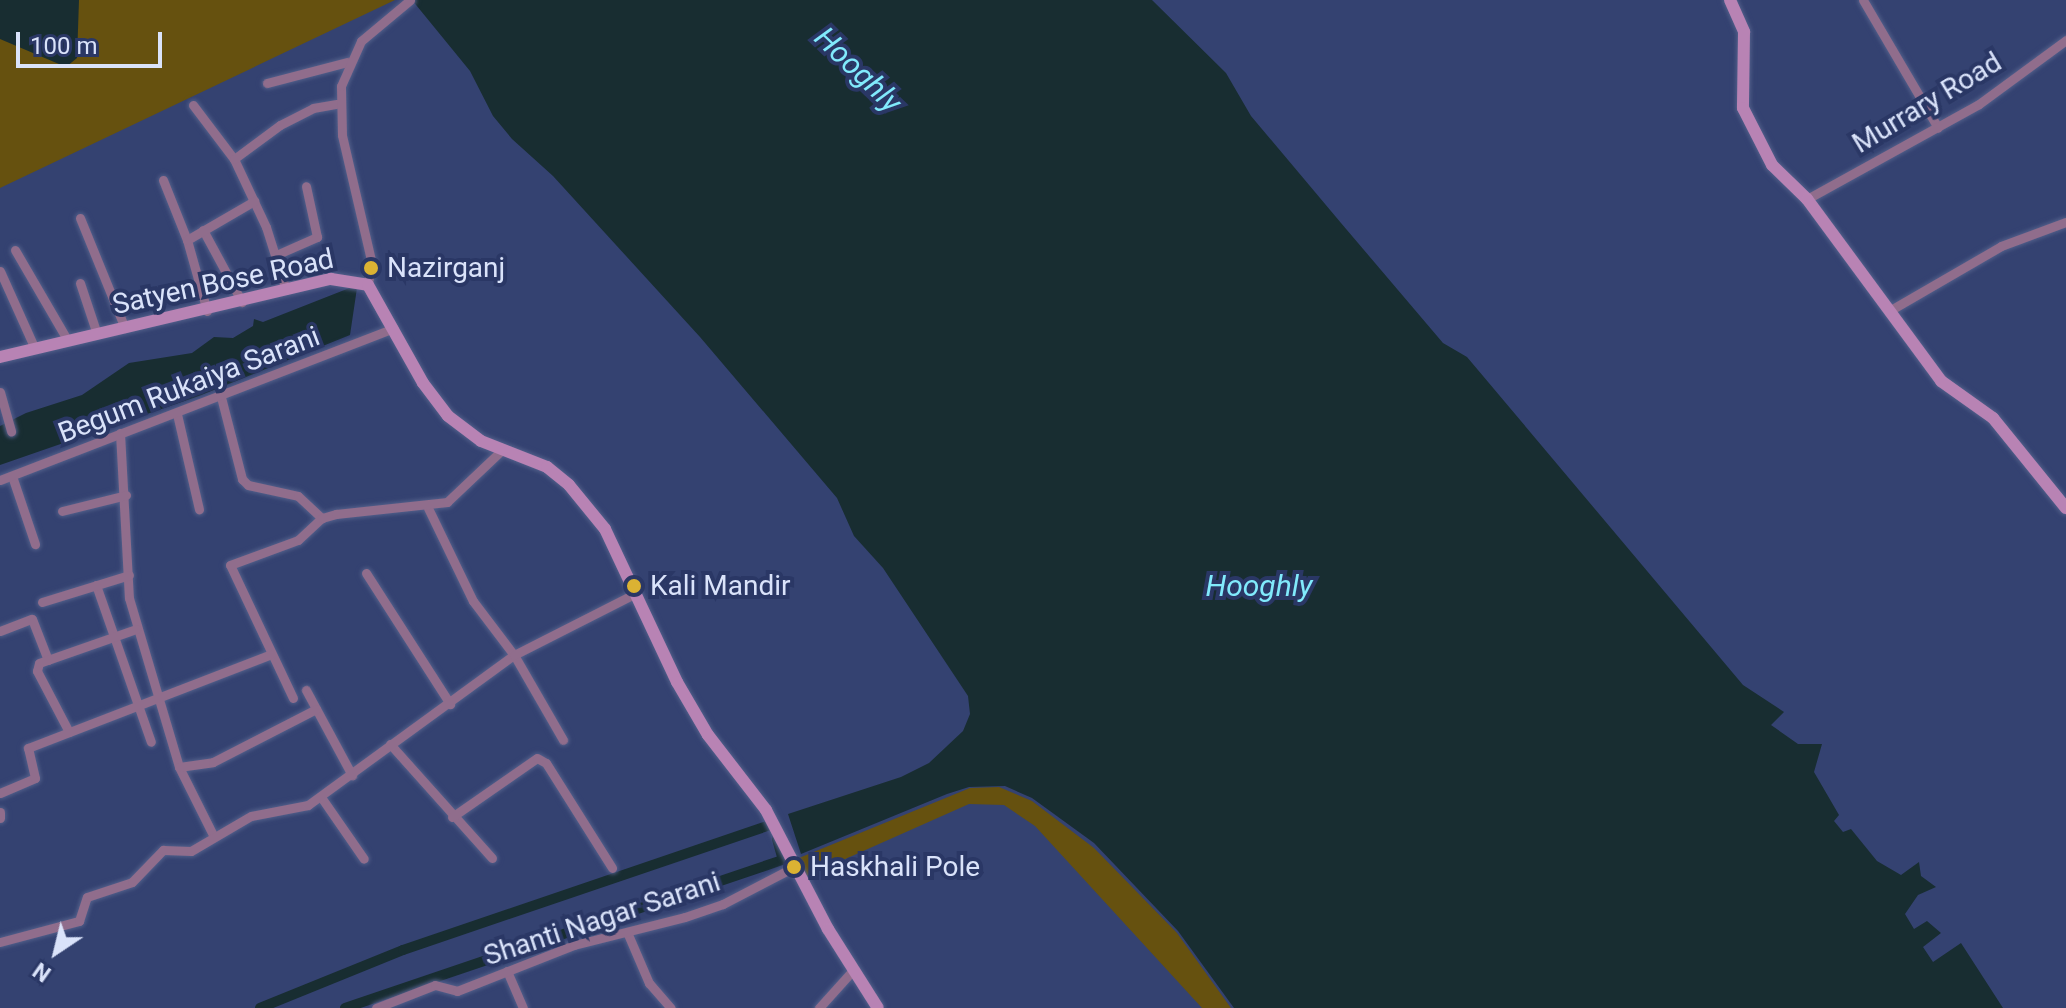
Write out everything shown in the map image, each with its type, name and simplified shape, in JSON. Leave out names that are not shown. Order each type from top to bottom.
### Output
[{"type":"main road","points":[[1730,0],[1744,32],[1743,108],[1772,165],[1807,199],[1941,381],[1993,418],[2066,508]]},
{"type":"main road","name":"Satyen Bose Road","points":[[0,357],[345,278],[368,285],[448,416],[503,449],[539,462],[569,485],[605,529],[692,707],[780,835],[793,863],[878,1008]]},
{"type":"street","points":[[368,285],[371,260],[340,103],[347,62],[361,41],[410,0]]},
{"type":"street","points":[[1863,0],[1938,128]]},
{"type":"street","name":"Murrary Road","points":[[1807,199],[1938,128],[2066,40]]},
{"type":"street","points":[[267,83],[347,62]]},
{"type":"street","points":[[234,159],[280,125],[313,108],[340,103]]},
{"type":"street","points":[[193,105],[234,159],[276,255],[286,290]]},
{"type":"street","points":[[163,180],[187,240],[207,311]]},
{"type":"street","points":[[276,255],[317,237],[306,186]]},
{"type":"street","points":[[187,240],[254,201]]},
{"type":"street","points":[[80,218],[125,328]]},
{"type":"street","points":[[1889,311],[2001,246],[2066,222]]},
{"type":"street","points":[[203,230],[242,302]]},
{"type":"street","points":[[15,250],[68,341]]},
{"type":"street","points":[[0,271],[35,349]]},
{"type":"street","points":[[80,283],[97,334]]},
{"type":"street","name":"Begum Rukaiya Sarani","points":[[0,480],[394,328]]},
{"type":"street","points":[[0,392],[11,431]]},
{"type":"street","points":[[221,397],[242,479],[248,485],[298,496],[322,518]]},
{"type":"street","points":[[177,414],[199,509]]},
{"type":"street","points":[[120,433],[129,575],[136,629],[179,767],[214,837]]},
{"type":"street","points":[[293,698],[269,655],[230,565],[298,540],[322,518],[428,508],[456,495],[503,449]]},
{"type":"street","points":[[12,476],[35,544]]},
{"type":"street","points":[[62,511],[126,495]]},
{"type":"street","points":[[428,508],[473,601],[514,655],[563,740]]},
{"type":"street","points":[[366,573],[450,704]]},
{"type":"street","points":[[42,602],[129,575]]},
{"type":"street","points":[[96,585],[111,638],[151,742]]},
{"type":"street","points":[[0,942],[79,921],[87,897],[132,882],[163,850],[191,851],[251,816],[292,812],[321,797],[514,655],[636,593]]},
{"type":"street","points":[[0,631],[32,619],[48,660]]},
{"type":"street","points":[[69,732],[37,671],[39,663],[136,629]]},
{"type":"street","points":[[0,793],[35,778],[28,748],[269,655]]},
{"type":"street","points":[[306,690],[352,775]]},
{"type":"street","points":[[179,767],[213,762],[316,709]]},
{"type":"street","points":[[390,744],[452,817],[492,858]]},
{"type":"street","points":[[452,817],[537,758],[546,763],[612,868]]},
{"type":"street","points":[[321,797],[364,859]]},
{"type":"street","points":[[0,812],[0,818]]},
{"type":"street","name":"Shanti Nagar Sarani","points":[[376,1008],[435,985],[457,991],[507,971],[723,904],[793,863]]},
{"type":"street","points":[[627,932],[649,983],[671,1008]]},
{"type":"street","points":[[819,1008],[854,969]]},
{"type":"street","points":[[507,971],[523,1008]]},
{"type":"shaded area","points":[[0,0],[395,0],[0,188]]},
{"type":"shaded area","points":[[999,787],[1032,801],[1094,848],[1177,933],[1231,1008],[1202,1008],[1035,826],[1004,805],[969,804],[807,876],[799,858],[970,788]]},
{"type":"water","points":[[0,0],[79,0],[77,58],[66,67],[0,39]]},
{"type":"water","name":"Hooghly","points":[[412,0],[1152,0],[1226,73],[1251,116],[1341,223],[1443,343],[1467,357],[1743,685],[1784,712],[1771,725],[1798,744],[1822,744],[1814,772],[1839,815],[1834,821],[1843,832],[1851,829],[1877,861],[1901,875],[1919,862],[1921,876],[1936,887],[1918,895],[1905,914],[1914,929],[1927,921],[1941,933],[1923,947],[1933,962],[1961,943],[2003,1008],[1234,1008],[1178,931],[1094,843],[1032,798],[1005,786],[969,787],[947,794],[801,854],[788,814],[901,777],[929,763],[963,731],[970,714],[968,696],[883,568],[854,536],[837,498],[700,337],[553,176],[512,139],[493,116],[470,71]]},
{"type":"water","points":[[352,287],[357,288],[350,335],[199,396],[0,465],[0,426],[26,413],[82,395],[129,363],[192,353],[214,337],[233,338],[253,326],[254,319],[263,322]]},
{"type":"waterway","points":[[260,1008],[403,950],[773,824]]},
{"type":"waterway","points":[[345,1008],[783,860],[777,839]]},
{"type":"place","name":"Nazirganj","points":[[371,268]]},
{"type":"place","name":"Kali Mandir","points":[[634,586]]},
{"type":"place","name":"Haskhali Pole","points":[[794,867]]}]
